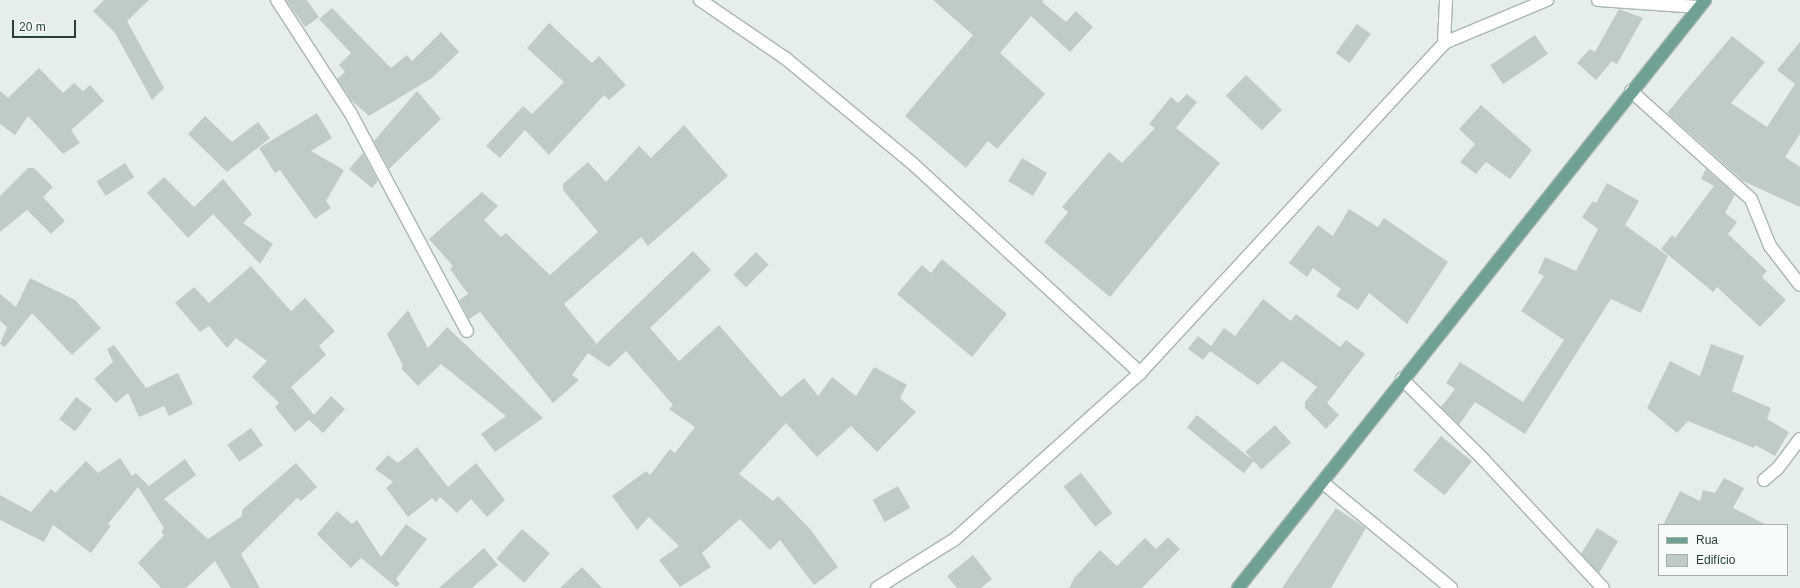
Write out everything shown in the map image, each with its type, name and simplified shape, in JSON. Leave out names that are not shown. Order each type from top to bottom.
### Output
[{"type":"main road","points":[[1238,588],[1402,379],[1702,3]]},
{"type":"street","points":[[277,0],[351,114],[467,331]]},
{"type":"street","points":[[700,0],[785,58],[913,164],[1140,373]]},
{"type":"street","points":[[1444,43],[1446,0]]},
{"type":"street","points":[[877,588],[954,539],[1140,373],[1444,43],[1547,0]]},
{"type":"street","points":[[1598,0],[1702,3]]},
{"type":"street","points":[[1631,91],[1751,199],[1770,246],[1800,284]]},
{"type":"street","points":[[1402,379],[1483,459],[1603,588]]},
{"type":"street","points":[[1764,480],[1778,468],[1800,439]]},
{"type":"street","points":[[1322,482],[1451,588]]},
{"type":"building","points":[[104,0],[149,0],[127,21],[164,88],[152,100],[115,33],[93,11]]},
{"type":"building","points":[[286,0],[307,0],[319,17],[305,27]]},
{"type":"building","points":[[933,0],[1044,0],[1042,2],[1066,22],[1076,11],[1093,27],[1070,52],[1031,16],[1000,53],[1045,94],[997,149],[988,141],[966,168],[905,116],[973,35]]},
{"type":"building","points":[[332,8],[391,68],[407,55],[412,61],[441,32],[459,52],[432,78],[369,116],[352,101],[337,79],[345,72],[339,65],[351,53],[319,19]]},
{"type":"building","points":[[1619,9],[1643,18],[1617,64],[1612,61],[1596,80],[1577,63],[1590,49],[1595,52]]},
{"type":"building","points":[[549,23],[592,63],[599,56],[626,85],[609,100],[604,95],[549,155],[525,130],[500,158],[486,146],[523,106],[532,114],[564,82],[527,48]]},
{"type":"building","points":[[1357,24],[1371,34],[1350,63],[1336,53]]},
{"type":"building","points":[[1535,35],[1548,54],[1503,84],[1490,65]]},
{"type":"building","points":[[1732,36],[1765,62],[1731,103],[1767,127],[1795,84],[1777,70],[1800,42],[1800,134],[1785,157],[1800,167],[1800,207],[1743,181],[1667,113]]},
{"type":"building","points":[[39,68],[63,93],[74,83],[83,91],[90,85],[104,101],[71,130],[80,143],[63,154],[28,116],[15,135],[0,124],[0,91],[8,98]]},
{"type":"building","points":[[1246,75],[1282,110],[1262,131],[1226,96]]},
{"type":"building","points":[[417,91],[441,119],[389,169],[374,141]]},
{"type":"building","points":[[1187,94],[1197,102],[1176,128],[1220,163],[1110,297],[1044,242],[1068,212],[1062,207],[1109,152],[1122,163],[1155,128],[1149,124],[1171,97],[1178,103]]},
{"type":"building","points":[[1481,105],[1532,150],[1510,179],[1486,162],[1476,174],[1460,162],[1475,144],[1459,129]]},
{"type":"building","points":[[317,113],[332,138],[311,151],[344,170],[326,201],[331,208],[315,219],[280,170],[275,173],[259,148]]},
{"type":"building","points":[[205,116],[232,142],[258,122],[270,138],[227,172],[188,134]]},
{"type":"building","points":[[684,125],[728,176],[648,246],[641,237],[564,304],[596,343],[592,348],[693,251],[711,270],[650,328],[679,361],[719,325],[781,397],[804,378],[818,396],[832,377],[856,396],[874,367],[907,385],[900,398],[916,412],[877,452],[851,426],[817,457],[786,423],[739,474],[773,501],[778,496],[810,529],[838,567],[814,585],[780,540],[770,550],[740,519],[702,553],[711,567],[680,587],[659,560],[679,546],[649,517],[637,530],[612,496],[646,471],[650,475],[670,449],[675,453],[695,427],[669,409],[673,405],[626,351],[609,367],[588,353],[572,375],[579,380],[553,403],[480,312],[469,319],[459,300],[468,294],[450,269],[453,266],[429,239],[482,192],[498,206],[484,220],[501,237],[506,233],[550,275],[598,232],[563,190],[563,184],[588,162],[606,182],[639,146],[651,158]]},
{"type":"building","points":[[363,153],[378,181],[372,188],[349,169]]},
{"type":"building","points":[[1022,158],[1047,173],[1033,196],[1008,181]]},
{"type":"building","points":[[125,163],[134,177],[106,196],[96,182]]},
{"type":"building","points":[[28,168],[34,168],[53,187],[43,197],[65,221],[51,234],[27,210],[0,232],[0,196]]},
{"type":"building","points":[[1706,169],[1735,195],[1725,213],[1737,222],[1728,234],[1767,271],[1762,277],[1786,300],[1760,327],[1717,287],[1713,292],[1661,249],[1672,235],[1675,238],[1714,186],[1701,179]]},
{"type":"building","points":[[164,177],[194,207],[223,179],[252,214],[243,223],[273,244],[260,264],[213,214],[188,238],[147,193]]},
{"type":"building","points":[[1607,183],[1639,201],[1625,225],[1668,256],[1641,313],[1611,299],[1525,434],[1475,402],[1459,425],[1441,407],[1455,389],[1446,383],[1460,362],[1523,402],[1564,340],[1521,311],[1544,276],[1538,273],[1545,257],[1576,271],[1598,229],[1582,217],[1593,201],[1596,203]]},
{"type":"building","points":[[1349,209],[1378,227],[1384,218],[1448,262],[1407,324],[1369,293],[1358,310],[1336,296],[1341,289],[1313,268],[1307,277],[1289,263],[1318,225],[1333,236]]},
{"type":"building","points":[[756,252],[769,265],[746,287],[733,275]]},
{"type":"building","points":[[942,259],[1007,314],[972,357],[897,294],[922,265],[931,273]]},
{"type":"building","points":[[251,266],[291,311],[305,298],[335,331],[319,346],[326,355],[291,387],[314,415],[331,396],[345,409],[323,433],[309,420],[295,432],[275,407],[279,403],[252,377],[267,361],[236,338],[227,348],[209,326],[200,332],[175,303],[194,287],[209,303]]},
{"type":"building","points":[[30,278],[75,300],[101,328],[72,355],[32,313],[5,347],[0,344],[7,327],[0,321],[0,294],[16,307]]},
{"type":"building","points":[[1263,299],[1291,321],[1296,314],[1340,347],[1346,340],[1365,354],[1327,403],[1339,415],[1326,429],[1305,408],[1305,402],[1317,387],[1282,361],[1258,385],[1210,351],[1203,360],[1188,349],[1198,336],[1211,346],[1224,328],[1235,336]]},
{"type":"building","points":[[408,310],[428,348],[447,327],[543,418],[495,452],[481,434],[506,416],[441,364],[418,386],[401,368],[403,366],[387,334]]},
{"type":"building","points":[[1711,344],[1744,356],[1732,391],[1771,408],[1767,419],[1789,432],[1775,456],[1755,445],[1754,448],[1688,421],[1677,433],[1647,408],[1670,361],[1700,376]]},
{"type":"building","points":[[114,345],[146,388],[178,373],[193,404],[169,416],[164,406],[139,417],[128,393],[116,403],[94,379],[113,362],[107,349]]},
{"type":"building","points":[[76,397],[92,409],[75,431],[59,419]]},
{"type":"building","points":[[1197,415],[1254,461],[1244,473],[1187,427]]},
{"type":"building","points":[[1275,425],[1291,443],[1261,470],[1245,452]]},
{"type":"building","points":[[251,428],[263,445],[239,462],[227,445]]},
{"type":"building","points":[[1441,436],[1472,461],[1444,495],[1413,470]]},
{"type":"building","points":[[417,447],[448,487],[476,463],[505,500],[487,517],[471,499],[457,513],[440,497],[436,502],[432,498],[408,517],[386,488],[393,482],[375,469],[388,455],[398,463]]},
{"type":"building","points":[[120,458],[132,476],[136,473],[149,486],[185,459],[196,475],[164,499],[208,539],[242,516],[242,510],[296,463],[317,487],[301,501],[297,498],[241,554],[260,588],[231,588],[215,561],[186,588],[161,588],[138,563],[164,535],[161,532],[164,528],[138,487],[108,524],[111,526],[91,553],[53,525],[44,542],[0,520],[0,495],[31,512],[51,489],[55,493],[86,461],[98,473]]},
{"type":"building","points":[[1081,473],[1112,513],[1095,527],[1064,487]]},
{"type":"building","points":[[1724,478],[1744,488],[1733,508],[1765,524],[1664,524],[1680,491],[1700,501],[1703,490],[1715,493]]},
{"type":"building","points":[[898,486],[910,508],[885,522],[873,500]]},
{"type":"building","points":[[1336,508],[1366,528],[1331,588],[1282,588]]},
{"type":"building","points":[[337,511],[352,524],[357,520],[381,557],[406,524],[427,539],[396,579],[400,584],[396,587],[361,558],[351,568],[317,534]]},
{"type":"building","points":[[1597,528],[1618,541],[1599,573],[1581,554]]},
{"type":"building","points":[[522,529],[550,553],[524,583],[496,558]]},
{"type":"building","points":[[1168,537],[1180,549],[1142,588],[1069,588],[1075,577],[1100,550],[1117,566],[1145,538],[1156,549]]},
{"type":"building","points":[[484,548],[498,565],[472,588],[439,588]]},
{"type":"building","points":[[973,555],[992,579],[981,588],[957,588],[947,576]]},
{"type":"building","points":[[582,567],[602,588],[560,588]]}]
